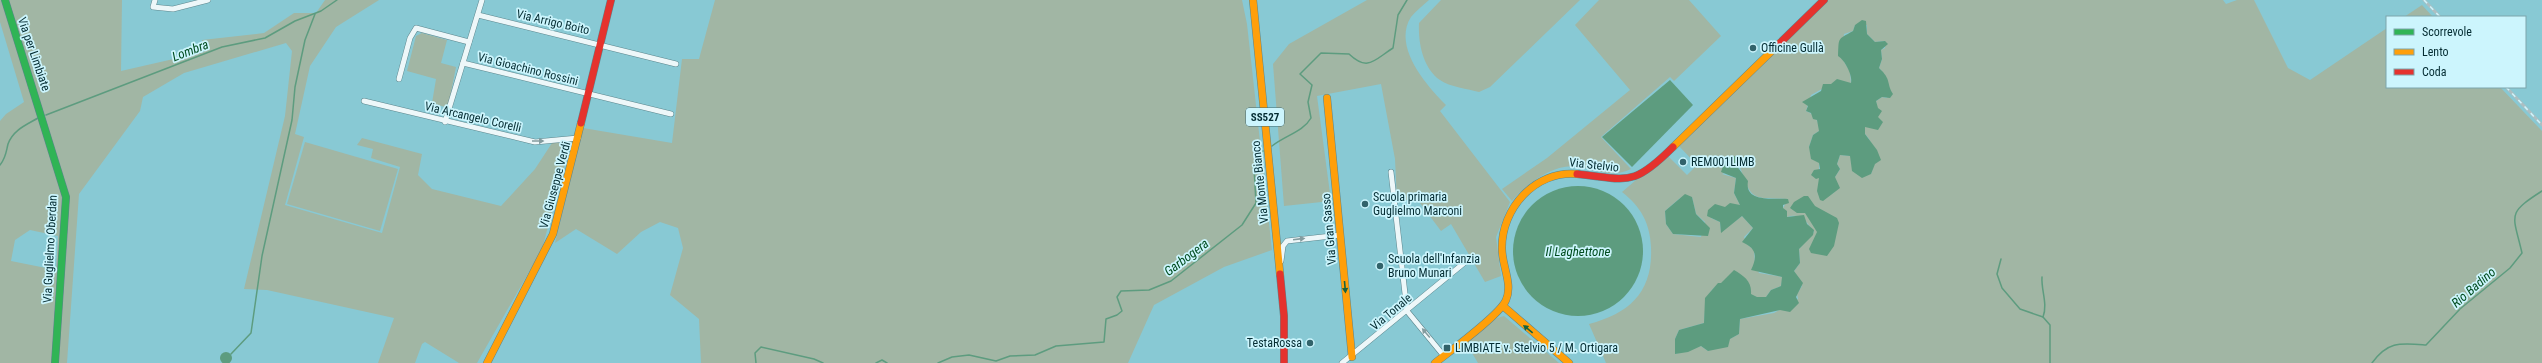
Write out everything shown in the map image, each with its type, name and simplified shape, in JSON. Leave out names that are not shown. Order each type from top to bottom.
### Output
[{"type":"street","name":"Via per Limbiate","points":[[5,0],[43,116]]},
{"type":"street","points":[[155,0],[153,7],[173,9],[208,0]]},
{"type":"street","points":[[445,122],[482,0]]},
{"type":"street","name":"Via Giuseppe Verdi","points":[[487,363],[549,246],[578,138],[611,0]]},
{"type":"street","name":"Via Monte Bianco","points":[[1253,0],[1280,266],[1284,316],[1284,363]]},
{"type":"street","name":"Via Stelvio","points":[[1503,306],[1508,297],[1509,288],[1502,251],[1504,236],[1509,216],[1523,194],[1552,176],[1567,172],[1586,173],[1615,180],[1629,179],[1639,175],[1670,148],[1824,0]]},
{"type":"street","name":"Via Arrigo Boito","points":[[478,15],[676,64]]},
{"type":"street","points":[[399,79],[410,38],[416,28],[469,42]]},
{"type":"street","name":"Via Gioachino Rossini","points":[[463,63],[671,114]]},
{"type":"street","name":"Via Gran Sasso","points":[[1327,98],[1352,357]]},
{"type":"street","name":"Via Arcangelo Corelli","points":[[364,101],[445,122],[535,142],[578,138]]},
{"type":"street","name":"Via Guglielmo Oberdan","points":[[43,116],[66,197],[55,363]]},
{"type":"street","points":[[1391,172],[1407,311],[1444,356]]},
{"type":"street","points":[[1280,266],[1283,246],[1287,241],[1340,234]]},
{"type":"street","name":"Via Tonale","points":[[1342,363],[1352,357],[1469,259]]},
{"type":"street","points":[[1436,363],[1503,306],[1514,318],[1569,363]]},
{"type":"shaded area","points":[[0,0],[122,0],[121,71],[204,52],[202,40],[264,33],[294,13],[316,13],[325,0],[379,0],[336,27],[310,66],[295,134],[304,137],[285,205],[382,233],[400,167],[371,158],[373,149],[357,145],[362,138],[422,154],[418,175],[432,189],[501,206],[535,169],[552,143],[564,142],[570,145],[542,249],[477,363],[459,363],[425,342],[422,344],[415,363],[378,363],[394,318],[267,290],[244,289],[285,116],[292,51],[286,43],[184,73],[143,97],[140,111],[79,194],[67,363],[0,363],[0,121],[6,114],[24,102],[0,22]],"holes":[[[30,230],[58,236],[56,270],[11,261],[15,240]]]},
{"type":"shaded area","points":[[715,0],[1242,0],[1247,24],[1272,250],[1224,267],[1154,305],[1128,363],[701,363],[699,319],[670,295],[683,248],[678,228],[660,222],[641,232],[617,254],[576,229],[555,243],[583,128],[672,143],[682,59],[699,59]]},
{"type":"shaded area","points":[[1367,0],[1429,0],[1411,17],[1406,29],[1406,41],[1409,53],[1414,65],[1422,77],[1446,105],[1440,111],[1510,202],[1496,237],[1501,276],[1485,282],[1451,224],[1441,231],[1417,199],[1397,201],[1395,159],[1381,84],[1317,96],[1331,201],[1284,206],[1273,64],[1289,44]]},
{"type":"shaded area","points":[[1441,0],[1580,0],[1490,87],[1479,92],[1454,86],[1440,80],[1429,69],[1426,62],[1419,39],[1419,23]]},
{"type":"shaded area","points":[[1599,0],[1689,0],[1721,36],[1674,81],[1670,77],[1601,137],[1631,169],[1624,172],[1611,173],[1570,166],[1560,168],[1551,171],[1533,181],[1512,201],[1502,189],[1547,158],[1630,90],[1575,25]]},
{"type":"shaded area","points":[[1829,0],[2223,0],[2226,4],[2237,0],[2254,0],[2288,68],[2310,80],[2386,29],[2386,88],[2501,88],[2542,131],[2542,363],[1606,363],[1589,324],[1617,314],[1636,298],[1643,288],[1648,276],[1651,262],[1649,230],[1639,210],[1622,192],[1664,156],[1669,157],[1687,175],[1697,165],[1677,144]],"holes":[[[1855,25],[1867,25],[1867,34],[1875,42],[1885,41],[1885,48],[1881,50],[1882,59],[1879,68],[1882,71],[1888,86],[1887,98],[1882,97],[1876,101],[1878,116],[1865,127],[1865,134],[1871,143],[1874,153],[1873,169],[1871,174],[1850,156],[1840,155],[1837,164],[1840,169],[1835,177],[1834,193],[1829,194],[1819,183],[1819,163],[1809,147],[1813,135],[1819,131],[1819,124],[1814,116],[1806,111],[1811,95],[1831,84],[1851,84],[1850,72],[1842,58],[1844,34],[1853,31]],[[1740,167],[1748,187],[1755,196],[1788,199],[1783,208],[1787,217],[1800,217],[1814,232],[1799,249],[1800,263],[1794,271],[1802,286],[1797,294],[1798,299],[1774,313],[1740,319],[1739,334],[1708,351],[1701,346],[1675,354],[1675,339],[1679,330],[1704,323],[1709,295],[1711,291],[1721,283],[1756,297],[1766,297],[1771,290],[1781,286],[1783,277],[1759,273],[1755,263],[1754,250],[1747,244],[1744,237],[1753,228],[1742,216],[1721,232],[1720,222],[1711,218],[1740,205],[1734,193],[1736,178],[1722,174]],[[1692,197],[1696,214],[1705,222],[1701,237],[1673,234],[1666,224],[1665,211],[1680,198]]]},
{"type":"shaded area","points":[[2422,5],[2432,16],[2406,16]]},
{"type":"shaded area","points":[[422,33],[447,40],[441,63],[456,67],[448,108],[432,103],[436,79],[407,71],[416,36]]},
{"type":"shaded area","points":[[305,142],[398,169],[380,231],[287,204]]},
{"type":"shaded area","points":[[1504,316],[1559,363],[1478,363],[1466,343],[1497,318]]},
{"type":"water","points":[[1862,20],[1866,21],[1867,34],[1875,42],[1885,41],[1888,44],[1881,50],[1882,59],[1879,68],[1886,76],[1893,94],[1890,98],[1882,97],[1876,101],[1878,108],[1882,111],[1878,117],[1883,122],[1878,130],[1865,127],[1865,134],[1877,150],[1881,160],[1875,164],[1871,174],[1862,178],[1852,171],[1850,156],[1840,155],[1837,164],[1840,169],[1835,177],[1840,188],[1823,201],[1820,200],[1817,191],[1819,178],[1816,179],[1811,175],[1814,170],[1820,169],[1819,163],[1811,159],[1809,147],[1813,135],[1819,131],[1817,120],[1813,119],[1811,113],[1806,111],[1808,106],[1802,102],[1821,91],[1823,84],[1831,84],[1837,79],[1851,83],[1851,76],[1848,68],[1838,56],[1839,42],[1841,38],[1853,31],[1855,25]]},
{"type":"water","points":[[1670,80],[1693,105],[1632,167],[1602,137]]},
{"type":"water","points":[[1734,156],[1737,157],[1736,165],[1748,181],[1748,188],[1751,193],[1761,198],[1788,199],[1789,203],[1783,205],[1783,208],[1787,211],[1787,217],[1804,215],[1807,224],[1814,230],[1813,235],[1799,249],[1800,263],[1794,271],[1803,283],[1796,297],[1799,303],[1790,312],[1780,310],[1740,319],[1739,334],[1730,339],[1728,347],[1708,351],[1701,346],[1688,352],[1675,354],[1675,339],[1679,330],[1704,323],[1705,298],[1718,283],[1721,283],[1734,270],[1747,279],[1751,289],[1751,294],[1757,297],[1766,297],[1771,290],[1781,286],[1782,277],[1751,270],[1755,261],[1754,253],[1747,244],[1742,242],[1753,228],[1742,216],[1721,233],[1720,222],[1707,216],[1708,210],[1715,204],[1725,207],[1730,203],[1740,205],[1734,193],[1736,178],[1721,172],[1725,160]]},
{"type":"water","name":"Il Laghettone","points":[[1584,186],[1603,191],[1624,205],[1638,226],[1642,238],[1642,264],[1638,276],[1624,297],[1603,311],[1591,315],[1572,316],[1553,311],[1532,297],[1518,276],[1514,264],[1513,245],[1518,226],[1532,205],[1553,191],[1565,187]]},
{"type":"water","points":[[1685,194],[1692,197],[1696,214],[1710,228],[1708,236],[1673,234],[1666,224],[1665,211]]},
{"type":"water","points":[[1804,196],[1808,196],[1815,206],[1837,218],[1839,223],[1834,246],[1827,256],[1811,253],[1809,249],[1817,232],[1805,213],[1797,213],[1790,208],[1794,202]]},
{"type":"water","points":[[224,352],[228,352],[232,358],[228,364],[224,364],[220,360],[220,356]]},
{"type":"waterway","name":"Lombra","points":[[46,115],[222,47],[265,38],[295,21],[321,11],[337,0]]},
{"type":"waterway","name":"Garbogera","points":[[1272,146],[1304,127],[1311,118],[1308,102],[1312,85],[1300,74],[1321,53],[1349,54],[1361,62],[1366,63],[1381,57],[1393,48],[1398,15],[1407,0]]},
{"type":"waterway","points":[[231,354],[251,333],[262,256],[292,120],[295,87],[305,40],[315,14]]},
{"type":"waterway","name":"Lombra","points":[[0,165],[5,157],[8,144],[13,135],[20,128],[38,118]]},
{"type":"waterway","name":"Garbogera","points":[[938,363],[952,357],[969,355],[996,361],[1010,356],[1035,355],[1056,346],[1104,342],[1106,319],[1117,315],[1122,311],[1117,297],[1121,291],[1149,290],[1171,281],[1242,225],[1256,203],[1254,167],[1263,151]]},
{"type":"waterway","name":"Rio Badino","points":[[2372,363],[2389,347],[2402,344],[2426,345],[2460,309],[2510,268],[2522,253],[2515,222],[2517,210],[2542,191]]},
{"type":"waterway","points":[[2001,259],[1997,274],[2002,288],[2020,309],[2043,317],[2050,325],[2050,363]]},
{"type":"waterway","points":[[2042,277],[2045,302],[2043,317]]},
{"type":"waterway","name":"Garbogera","points":[[756,363],[755,353],[761,347],[814,359],[823,363]]},
{"type":"waterway","name":"Garbogera","points":[[876,363],[882,360],[887,363]]},
{"type":"railway","points":[[2424,0],[2439,16]]},
{"type":"railway","points":[[2507,88],[2542,125]]},
{"type":"traffic: fast","points":[[5,0],[66,197],[55,363]]},
{"type":"traffic: slow","points":[[1253,0],[1280,274]]},
{"type":"traffic: slow","points":[[1673,147],[1780,43]]},
{"type":"traffic: slow","points":[[1327,98],[1352,357]]},
{"type":"traffic: slow","points":[[487,363],[553,234],[581,123]]},
{"type":"traffic: slow","points":[[1435,363],[1485,323],[1502,307],[1506,300],[1508,294],[1508,281],[1502,255],[1503,234],[1507,220],[1523,195],[1535,185],[1547,178],[1562,174],[1577,174]]},
{"type":"traffic: slow","points":[[1503,306],[1569,363]]},
{"type":"traffic: jam","points":[[581,123],[611,0]]},
{"type":"traffic: jam","points":[[1780,43],[1824,0]]},
{"type":"traffic: jam","points":[[1577,174],[1608,178],[1629,178],[1648,169],[1673,147]]},
{"type":"traffic: jam","points":[[1280,274],[1284,316],[1284,363]]},
{"type":"place","name":"Officine Gullà","points":[[1753,48]]},
{"type":"place","name":"REM001LIMB","points":[[1683,162]]},
{"type":"place","name":"Scuola primaria Guglielmo Marconi","points":[[1365,204]]},
{"type":"place","name":"Scuola dell'Infanzia Bruno Munari","points":[[1380,266]]},
{"type":"place","name":"TestaRossa","points":[[1310,343]]},
{"type":"place","name":"LIMBIATE v. Stelvio 5 / M. Ortigara","points":[[1447,348]]}]
